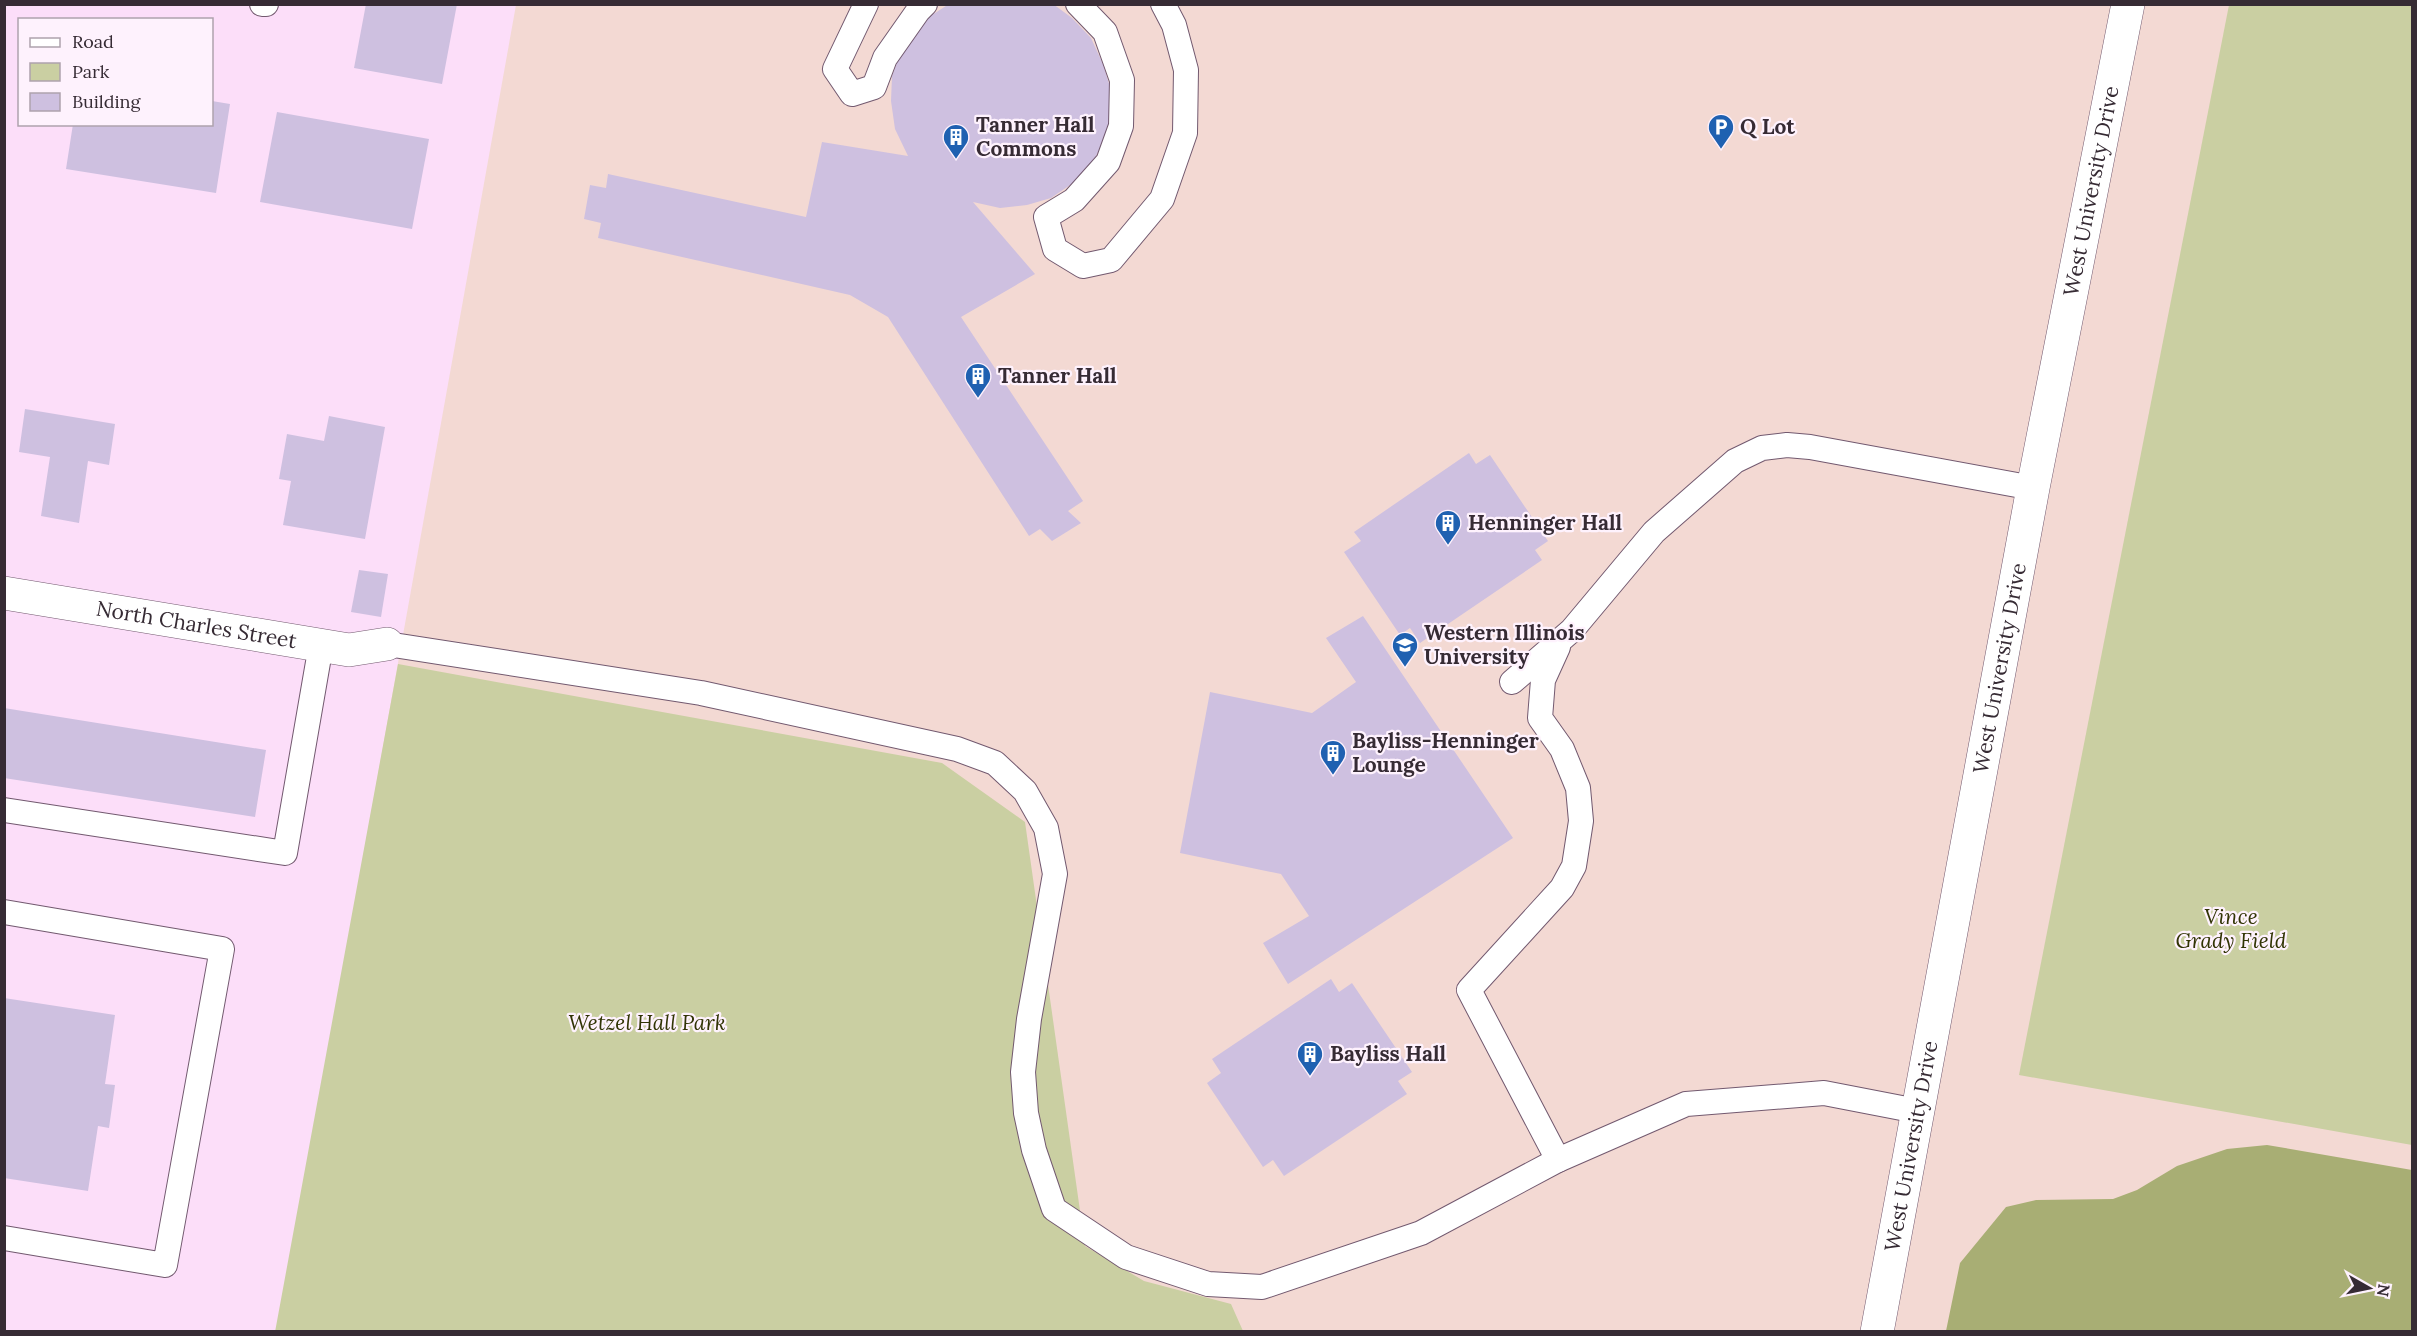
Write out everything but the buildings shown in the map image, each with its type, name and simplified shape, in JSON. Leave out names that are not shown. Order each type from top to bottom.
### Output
[{"type":"street","name":"West University Drive","points":[[1876,1332],[2033,488],[2128,4]]},
{"type":"street","name":"North Charles Street","points":[[4,593],[349,650],[387,644]]},
{"type":"lane","points":[[866,4],[835,69],[852,94],[874,87],[885,58],[918,11],[926,4]]},
{"type":"lane","points":[[1078,4],[1105,32],[1122,80],[1121,126],[1108,162],[1074,200],[1046,217],[1054,249],[1083,266],[1111,260],[1162,199],[1185,133],[1186,70],[1174,25],[1163,4]]},
{"type":"lane","points":[[1512,682],[1572,630],[1654,532],[1734,460],[1761,448],[1787,445],[1810,447],[2033,488]]},
{"type":"lane","points":[[1558,1160],[1469,990],[1562,888],[1574,866],[1581,821],[1578,788],[1562,749],[1540,718],[1543,680],[1562,637]]},
{"type":"lane","points":[[387,644],[701,693],[957,749],[995,763],[1025,792],[1046,828],[1055,874],[1029,1019],[1023,1072],[1026,1113],[1034,1150],[1054,1209],[1126,1257],[1208,1284],[1262,1287],[1421,1233],[1558,1160],[1686,1104],[1824,1093],[1917,1111]]},
{"type":"lane","points":[[4,810],[285,854],[321,645]]},
{"type":"lane","points":[[4,912],[222,949],[165,1265],[4,1238]]},
{"type":"shaded area","name":"Western Illinois University","points":[[516,5],[2412,5],[2412,1331],[278,1332]]},
{"type":"green space","name":"Vince Grady Field","points":[[2229,5],[2412,5],[2412,1145],[2019,1075]]},
{"type":"green space","name":"Wetzel Hall Park","points":[[398,664],[942,763],[1025,822],[1085,1246],[1144,1281],[1231,1304],[1243,1331],[275,1332]]},
{"type":"green space","points":[[2267,1145],[2412,1170],[2412,1331],[1946,1331],[1960,1263],[2006,1207],[2036,1200],[2113,1199],[2137,1190],[2177,1166],[2227,1149]]},
{"type":"place","name":"Q Lot","points":[[1721,150]]},
{"type":"place","name":"Tanner Hall Commons","points":[[956,160]]},
{"type":"place","name":"Tanner Hall","points":[[978,399]]},
{"type":"place","name":"Henninger Hall","points":[[1448,546]]},
{"type":"place","name":"Western Illinois University","points":[[1405,668]]},
{"type":"place","name":"Bayliss-Henninger Lounge","points":[[1333,776]]},
{"type":"place","name":"Bayliss Hall","points":[[1310,1077]]}]
